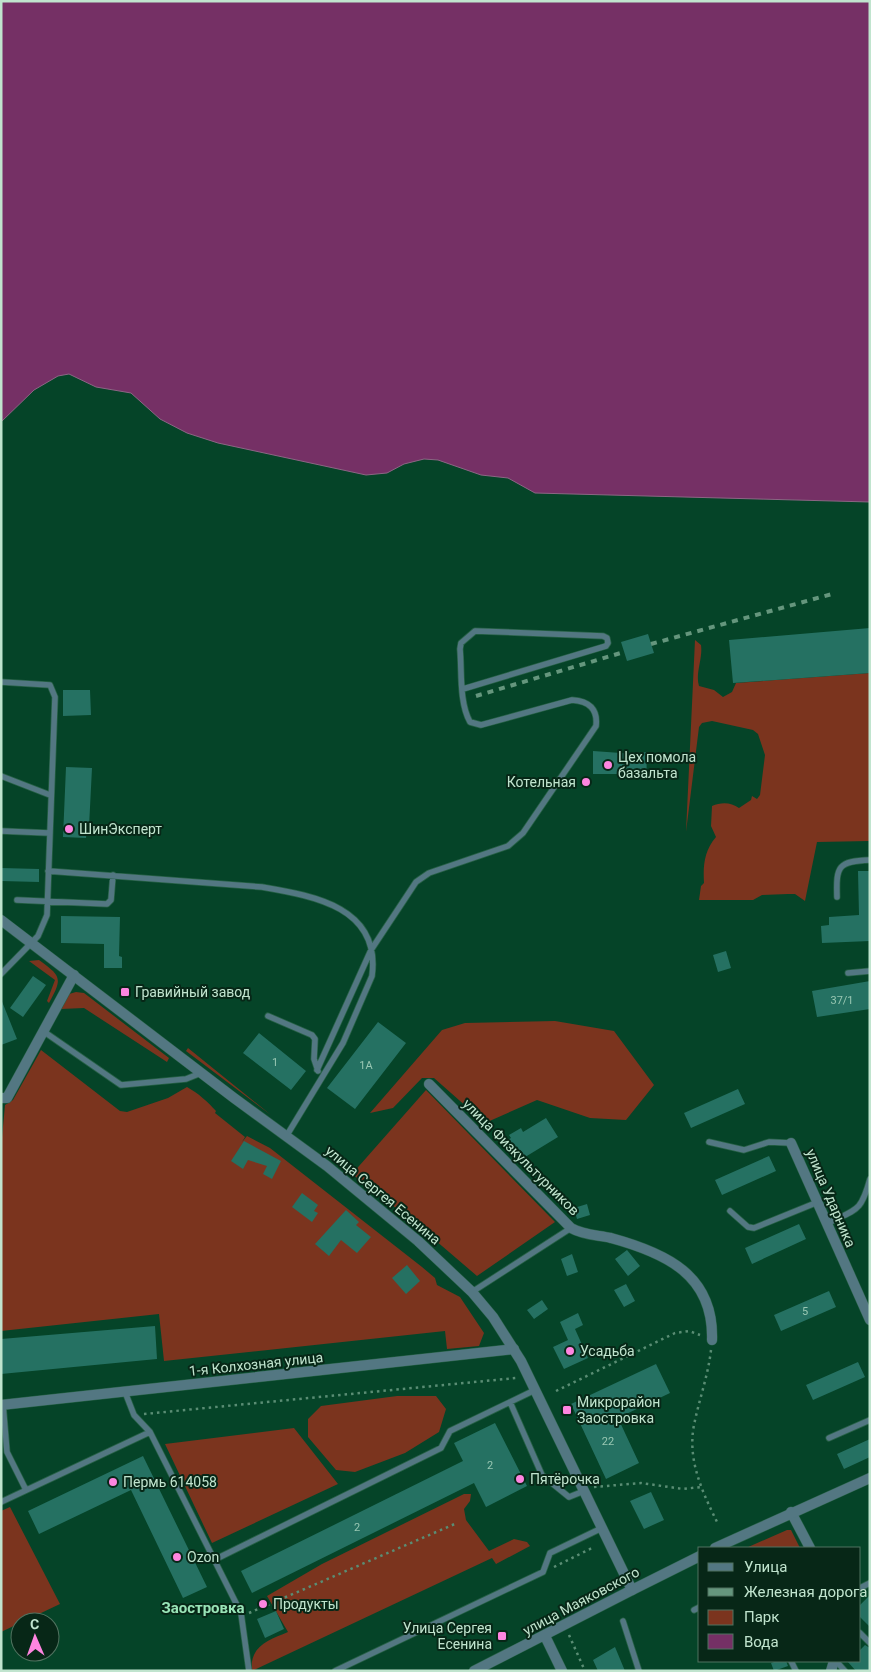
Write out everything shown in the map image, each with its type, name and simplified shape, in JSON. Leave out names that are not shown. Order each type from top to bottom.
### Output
[{"type":"street","name":"улица Сергея Есенина","points":[[1,920],[201,1073],[287,1135],[412,1236],[472,1292],[493,1317],[514,1349],[589,1489],[602,1528],[632,1590]]},
{"type":"street","points":[[1,1098],[6,1098],[74,975]]},
{"type":"street","name":"улица Физкультурников","points":[[430,1084],[571,1228],[584,1234],[626,1242],[667,1258],[684,1269],[698,1286],[706,1302],[711,1322],[712,1340]]},
{"type":"street","name":"улица Ударника","points":[[791,1143],[870,1320]]},
{"type":"street","name":"1-я Колхозная улица","points":[[2,1405],[514,1349]]},
{"type":"street","points":[[717,1547],[791,1512],[870,1478]]},
{"type":"street","points":[[791,1512],[809,1547]]},
{"type":"street","name":"улица Маяковского","points":[[474,1671],[698,1557]]},
{"type":"street","points":[[545,1636],[562,1671]]},
{"type":"lane","points":[[317,1070],[371,950],[416,882],[422,877],[508,846],[523,833],[596,726],[596,713],[593,708],[582,701],[572,700],[476,725],[470,722],[466,716],[463,689],[461,643],[475,631],[603,636],[607,638],[608,643],[606,646],[463,689]]},
{"type":"lane","points":[[1,682],[42,683],[50,685],[54,691],[47,902],[44,927],[32,943],[2,975]]},
{"type":"lane","points":[[1,776],[50,795]]},
{"type":"lane","points":[[1,831],[49,833]]},
{"type":"lane","points":[[837,897],[837,873],[842,864],[852,860],[870,860]]},
{"type":"lane","points":[[48,871],[262,887],[314,898],[340,908],[354,919],[364,932],[371,950],[374,965],[369,984],[344,1043],[287,1135]]},
{"type":"lane","points":[[17,900],[107,904],[111,900],[113,875]]},
{"type":"lane","points":[[848,973],[870,971]]},
{"type":"lane","points":[[268,1016],[315,1038],[314,1059],[317,1070],[322,1077]]},
{"type":"lane","points":[[43,1031],[121,1085],[186,1079],[201,1073]]},
{"type":"lane","points":[[709,1142],[744,1150],[769,1142],[791,1143]]},
{"type":"lane","points":[[828,1224],[859,1208],[870,1179]]},
{"type":"lane","points":[[730,1211],[748,1227],[754,1228],[818,1202]]},
{"type":"lane","points":[[472,1292],[571,1228]]},
{"type":"lane","points":[[214,1560],[441,1448],[450,1431],[535,1390]]},
{"type":"lane","points":[[125,1392],[134,1415],[150,1432],[241,1617],[248,1671]]},
{"type":"lane","points":[[510,1402],[542,1475],[569,1497],[589,1489]]},
{"type":"lane","points":[[2,1405],[4,1453],[26,1490]]},
{"type":"lane","points":[[829,1438],[870,1420]]},
{"type":"lane","points":[[1,1502],[150,1432]]},
{"type":"lane","points":[[335,1671],[543,1572],[550,1554],[602,1528]]},
{"type":"lane","points":[[623,1621],[639,1671]]},
{"type":"lane","points":[[861,1634],[870,1643]]},
{"type":"lane","points":[[836,1662],[846,1671]]},
{"type":"path","points":[[556,1390],[675,1333],[689,1331],[712,1340],[705,1387],[694,1426],[694,1459],[701,1487],[718,1524]]},
{"type":"path","points":[[134,1415],[516,1378]]},
{"type":"path","points":[[589,1489],[641,1482],[683,1489],[701,1487]]},
{"type":"path","points":[[241,1617],[457,1523]]},
{"type":"path","points":[[543,1572],[592,1548]]},
{"type":"path","points":[[569,1635],[585,1671]]},
{"type":"green space","points":[[695,640],[701,645],[699,686],[714,690],[723,697],[732,692],[736,683],[870,673],[870,841],[817,842],[805,901],[795,894],[762,895],[753,900],[699,900],[701,886],[704,883],[705,859],[716,837],[711,826],[712,806],[726,803],[739,808],[751,800],[752,796],[757,799],[760,795],[765,755],[758,734],[753,730],[712,721],[702,723],[699,727],[686,832]]},
{"type":"green space","points":[[39,960],[56,974],[57,978],[58,983],[49,1003],[47,1001],[55,980],[29,961]]},
{"type":"green space","points":[[76,992],[84,993],[169,1058],[167,1062],[84,1008],[61,1009],[69,994]]},
{"type":"green space","points":[[555,1021],[614,1031],[654,1085],[626,1120],[590,1118],[537,1100],[485,1123],[434,1078],[422,1078],[393,1108],[370,1113],[442,1030],[465,1023]]},
{"type":"green space","points":[[188,1048],[271,1115],[186,1051]]},
{"type":"green space","points":[[41,1050],[120,1111],[127,1112],[168,1098],[187,1087],[195,1092],[216,1111],[215,1113],[245,1137],[242,1142],[247,1136],[270,1148],[422,1267],[435,1278],[437,1285],[460,1297],[484,1333],[479,1346],[447,1349],[445,1331],[164,1361],[159,1314],[1,1331],[1,1148],[5,1105],[13,1100]]},
{"type":"green space","points":[[426,1090],[555,1222],[477,1276],[414,1222],[352,1174]]},
{"type":"green space","points":[[397,1396],[436,1396],[446,1409],[439,1432],[405,1453],[355,1472],[336,1470],[308,1437],[308,1419],[321,1406]]},
{"type":"green space","points":[[294,1428],[338,1484],[212,1543],[165,1444]]},
{"type":"green space","points":[[464,1494],[471,1494],[470,1501],[464,1509],[466,1520],[489,1551],[514,1539],[527,1542],[530,1546],[496,1564],[492,1558],[252,1671],[252,1662],[257,1650],[267,1641],[288,1632],[267,1596],[322,1564]]},
{"type":"green space","points":[[10,1507],[60,1604],[43,1612],[10,1612],[10,1628],[1,1632],[1,1511]]},
{"type":"green space","points":[[791,1530],[800,1547],[748,1547]]},
{"type":"water","points":[[1,1],[870,1],[870,502],[535,493],[508,478],[481,475],[438,460],[424,459],[404,464],[387,473],[366,475],[218,443],[187,433],[160,419],[131,393],[96,387],[69,374],[58,376],[34,390],[1,422]]},
{"type":"building","points":[[870,628],[870,673],[733,683],[729,640]]},
{"type":"building","points":[[648,634],[654,653],[627,661],[621,642]]},
{"type":"building","points":[[63,690],[90,690],[91,715],[63,716]]},
{"type":"building","name":"Цех помола базальта","points":[[593,751],[635,754],[646,752],[647,775],[638,775],[638,778],[622,778],[622,774],[593,774]]},
{"type":"building","points":[[66,767],[92,768],[89,827],[87,827],[86,838],[63,837]]},
{"type":"building","points":[[1,868],[39,869],[39,882],[1,881]]},
{"type":"building","points":[[858,871],[870,871],[870,941],[822,943],[821,926],[829,925],[829,917],[859,915]]},
{"type":"building","points":[[61,916],[120,917],[119,956],[122,957],[122,968],[104,968],[104,944],[61,943]]},
{"type":"building","points":[[726,951],[731,968],[718,972],[713,955]]},
{"type":"building","points":[[33,976],[46,985],[23,1017],[10,1008]]},
{"type":"building","points":[[870,981],[870,1009],[817,1017],[812,991]]},
{"type":"building","points":[[1,999],[17,1039],[1,1045]]},
{"type":"building","points":[[378,1022],[406,1043],[355,1109],[327,1088]]},
{"type":"building","points":[[259,1033],[306,1071],[291,1090],[243,1053]]},
{"type":"building","points":[[738,1089],[745,1104],[691,1128],[684,1113]]},
{"type":"building","points":[[546,1118],[558,1137],[517,1162],[504,1142],[511,1138],[509,1135],[521,1128],[523,1132]]},
{"type":"building","points":[[244,1141],[281,1161],[272,1179],[263,1174],[267,1166],[248,1160],[243,1169],[231,1161]]},
{"type":"building","points":[[769,1156],[776,1171],[722,1195],[715,1180]]},
{"type":"building","points":[[302,1193],[318,1205],[314,1211],[318,1213],[312,1222],[292,1207]]},
{"type":"building","points":[[587,1204],[590,1215],[577,1219],[574,1208]]},
{"type":"building","points":[[346,1210],[359,1222],[356,1225],[371,1237],[357,1253],[341,1240],[329,1256],[315,1244]]},
{"type":"building","points":[[799,1224],[806,1239],[752,1264],[745,1248]]},
{"type":"building","points":[[627,1250],[640,1266],[628,1276],[615,1259]]},
{"type":"building","points":[[572,1254],[578,1272],[567,1276],[561,1259]]},
{"type":"building","points":[[407,1265],[420,1281],[406,1294],[392,1278]]},
{"type":"building","points":[[626,1284],[635,1301],[624,1307],[614,1290]]},
{"type":"building","points":[[829,1291],[836,1307],[781,1331],[774,1315]]},
{"type":"building","points":[[542,1300],[548,1309],[534,1319],[527,1310]]},
{"type":"building","name":"Усадьба","points":[[578,1313],[583,1325],[575,1329],[588,1358],[564,1369],[553,1347],[568,1340],[560,1322]]},
{"type":"building","points":[[155,1326],[157,1359],[1,1374],[1,1339]]},
{"type":"building","points":[[858,1362],[865,1377],[813,1400],[806,1385]]},
{"type":"building","points":[[656,1364],[670,1393],[618,1418],[639,1463],[606,1479],[571,1404]]},
{"type":"building","points":[[495,1423],[527,1486],[486,1507],[474,1483],[252,1593],[241,1571],[463,1461],[454,1443]]},
{"type":"building","points":[[870,1439],[870,1457],[844,1469],[837,1454]]},
{"type":"building","points":[[143,1456],[207,1587],[183,1598],[131,1490],[39,1534],[28,1511]]},
{"type":"building","points":[[651,1492],[664,1520],[644,1529],[630,1501]]},
{"type":"building","points":[[870,1595],[870,1627],[861,1618],[861,1604]]},
{"type":"building","points":[[276,1611],[284,1629],[265,1638],[257,1619]]},
{"type":"building","points":[[865,1645],[870,1648],[870,1671],[856,1671],[848,1662],[861,1662],[861,1649]]},
{"type":"building","points":[[615,1647],[625,1671],[598,1671],[593,1660]]},
{"type":"building","points":[[786,1662],[788,1666],[774,1671],[771,1663]]},
{"type":"railway","points":[[651,644],[832,594]]},
{"type":"railway","points":[[476,696],[624,652]]},
{"type":"place","name":"Цех помола базальта","points":[[608,765]]},
{"type":"place","name":"Котельная","points":[[586,782]]},
{"type":"place","name":"ШинЭксперт","points":[[69,829]]},
{"type":"place","name":"Гравийный завод","points":[[125,992]]},
{"type":"place","name":"Усадьба","points":[[570,1351]]},
{"type":"place","name":"Микрорайон Заостровка","points":[[567,1410]]},
{"type":"place","name":"Пятёрочка","points":[[520,1479]]},
{"type":"place","name":"Пермь 614058","points":[[113,1482]]},
{"type":"place","name":"Ozon","points":[[177,1557]]},
{"type":"place","name":"Продукты","points":[[263,1604]]},
{"type":"place","name":"Улица Сергея Есенина","points":[[502,1636]]},
{"type":"district","name":"Заостровка","points":[[203,1608]]}]
